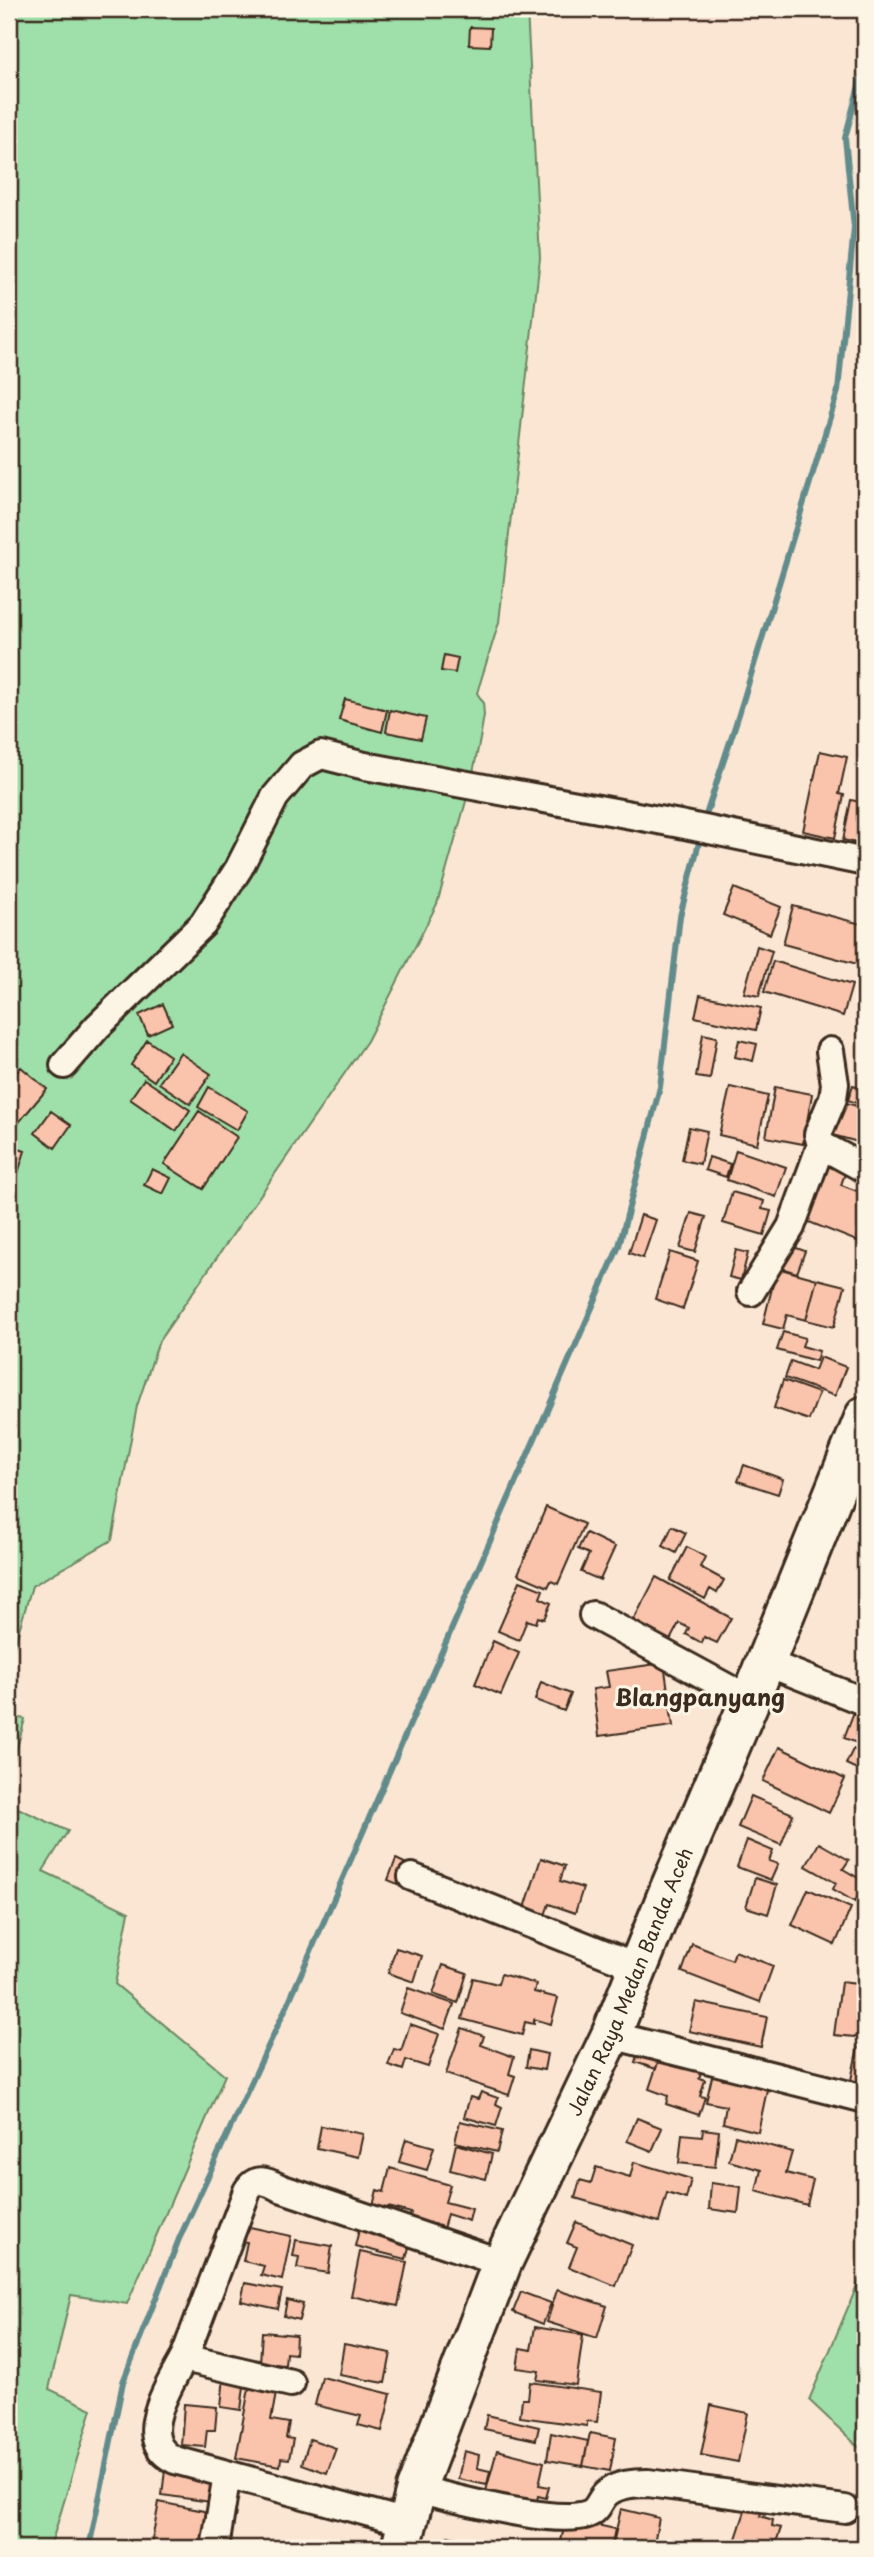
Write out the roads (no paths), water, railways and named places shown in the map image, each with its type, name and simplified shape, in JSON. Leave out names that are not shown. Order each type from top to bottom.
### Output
[{"type":"highway","name":"Jalan Raya Medan Banda Aceh","points":[[408,2520],[502,2263],[611,2035],[864,1424]]},
{"type":"street","points":[[64,1065],[97,1027],[203,924],[239,868],[275,797],[302,765],[312,758],[328,755],[378,769],[680,824],[865,862]]},
{"type":"street","points":[[751,1292],[791,1227],[821,1145],[818,1134],[833,1098],[835,1084],[830,1051]]},
{"type":"street","points":[[821,1145],[865,1169]]},
{"type":"street","points":[[593,1615],[750,1700]]},
{"type":"street","points":[[765,1662],[865,1702]]},
{"type":"street","points":[[412,1877],[638,1967]]},
{"type":"street","points":[[611,2035],[865,2099]]},
{"type":"street","points":[[502,2263],[267,2182],[257,2181],[251,2184],[184,2358],[156,2411],[160,2447],[165,2455],[175,2460],[408,2520],[502,2509],[570,2518],[590,2513],[606,2494],[615,2489],[629,2484],[648,2483],[845,2509]]},
{"type":"street","points":[[184,2358],[291,2382]]},
{"type":"street","points":[[215,2548],[227,2474]]},
{"type":"waterway","points":[[704,821],[838,391],[854,228],[845,138],[865,63]]},
{"type":"waterway","points":[[89,2548],[123,2382],[179,2239],[290,1999],[619,1246],[660,1087],[680,916],[701,835]]},
{"type":"district","name":"Blangpanyang","points":[[700,1698]]}]
